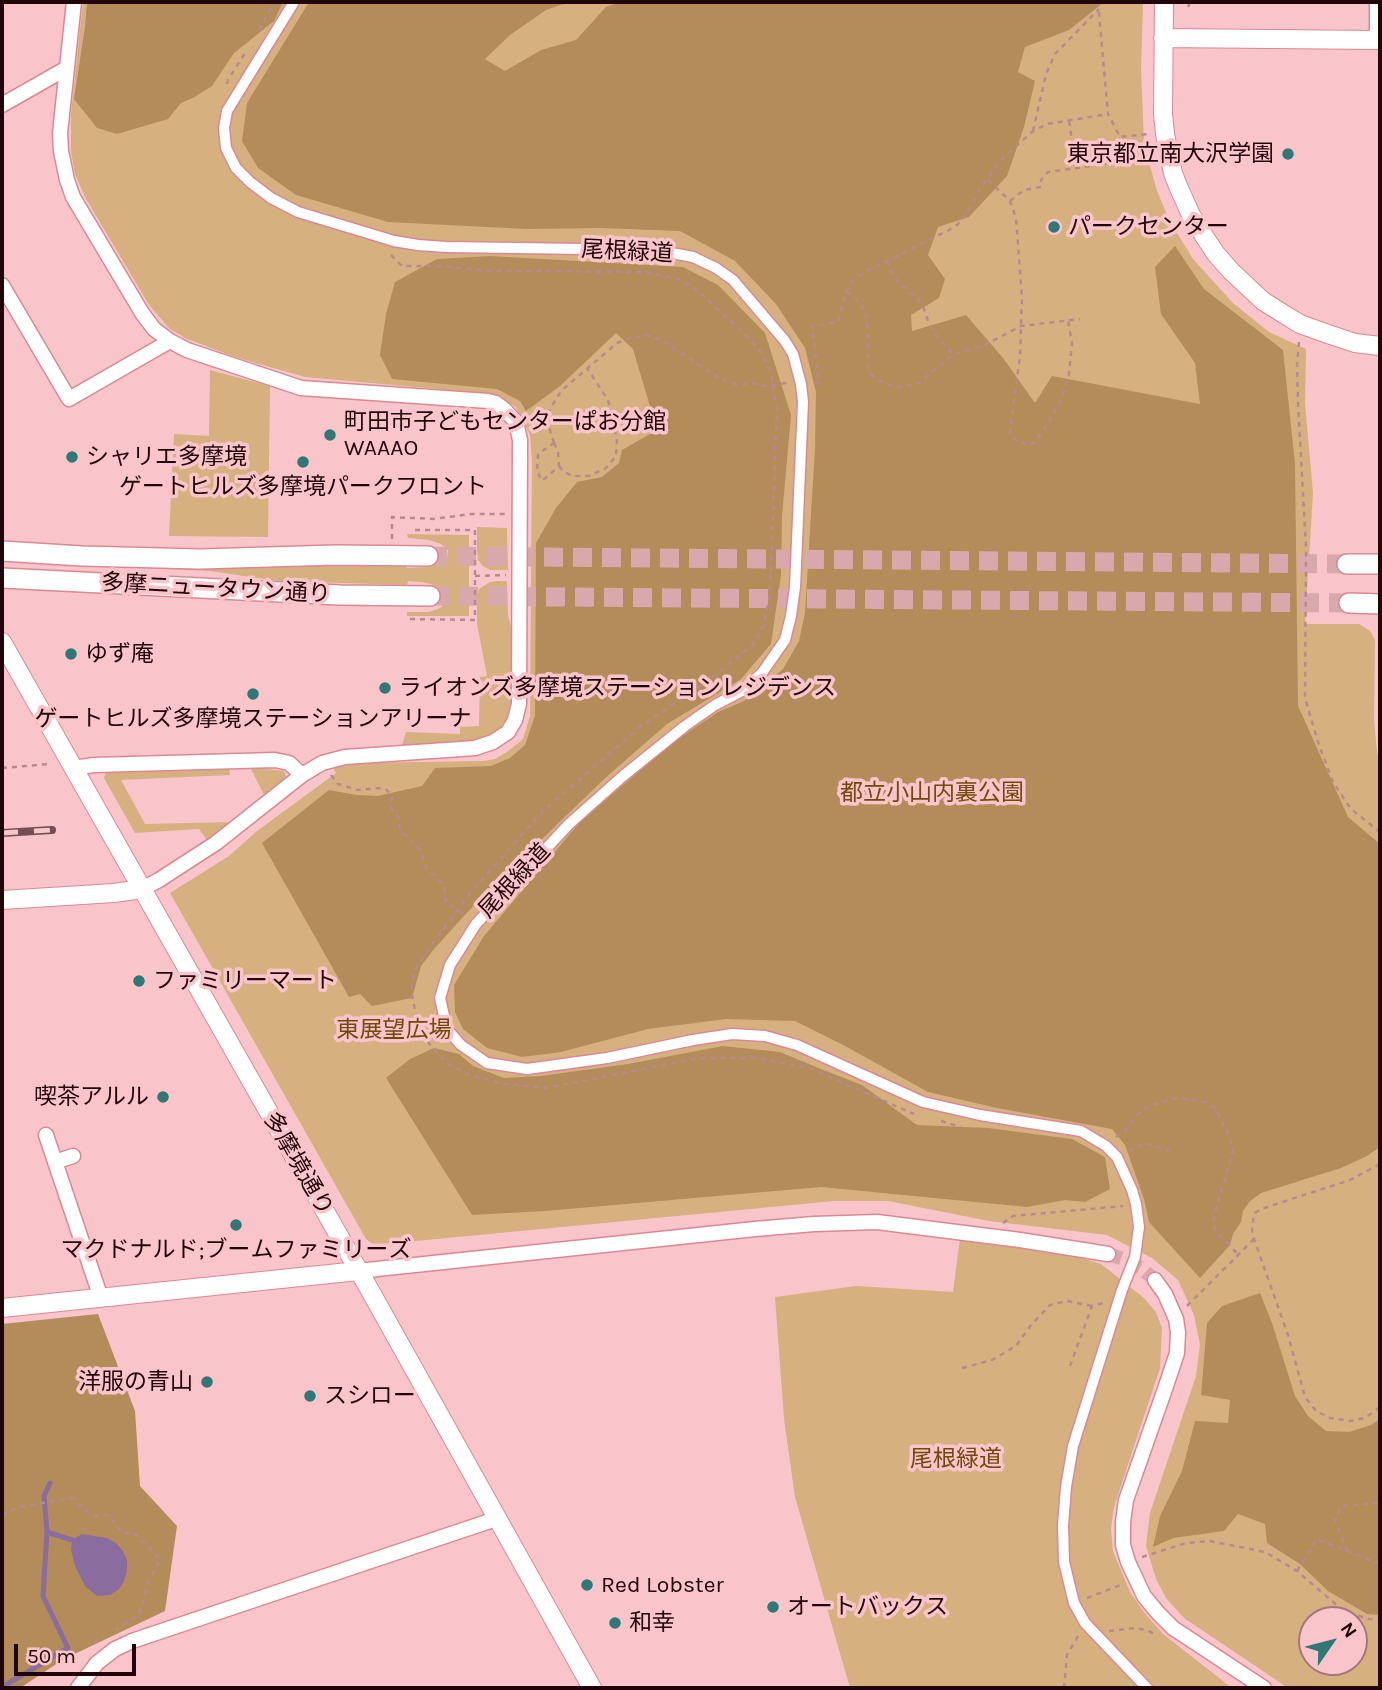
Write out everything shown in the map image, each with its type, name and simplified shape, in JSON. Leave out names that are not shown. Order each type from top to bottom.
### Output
[{"type":"main road","name":"多摩ニュータウン通り","points":[[2,551],[200,559],[336,555],[428,556]]},
{"type":"main road","points":[[1347,564],[1380,564]]},
{"type":"main road","name":"多摩ニュータウン通り","points":[[2,578],[340,595],[430,596]]},
{"type":"main road","points":[[1349,603],[1380,604]]},
{"type":"street","points":[[2,900],[142,889],[216,843],[302,775],[322,763],[345,757],[475,748],[493,742],[508,732],[515,720],[519,704],[520,440],[518,429],[510,415],[496,403],[488,401],[301,388],[187,349],[154,329],[70,189],[61,151],[60,133],[74,2]]},
{"type":"street","name":"尾根緑道","points":[[294,2],[227,111],[224,128],[226,148],[236,168],[271,198],[298,212],[394,241],[446,247],[656,250],[693,257],[716,268],[742,290],[785,341],[793,354],[801,384],[803,402],[794,587],[785,640],[762,673],[742,691],[715,705],[685,726],[623,775],[569,824],[476,924],[450,965],[440,998],[447,1029],[461,1045],[487,1063],[527,1069],[607,1058],[732,1034],[765,1036],[797,1045],[923,1102],[980,1115],[1081,1131],[1106,1146],[1117,1157],[1132,1190],[1139,1227],[1135,1257],[1073,1446],[1063,1525],[1064,1562],[1074,1604],[1089,1627],[1147,1688]]},
{"type":"street","points":[[1164,2],[1163,114],[1170,161],[1191,215],[1216,254],[1263,301],[1300,324],[1355,343],[1380,346]]},
{"type":"street","points":[[1163,38],[1378,40],[1377,2]]},
{"type":"street","points":[[2,104],[68,68]]},
{"type":"street","points":[[2,285],[69,399],[170,341]]},
{"type":"street","name":"多摩境通り","points":[[2,642],[592,1688]]},
{"type":"street","points":[[73,768],[94,765],[275,760],[289,763],[302,775]]},
{"type":"street","points":[[46,1135],[101,1298]]},
{"type":"street","points":[[55,1162],[73,1156]]},
{"type":"street","points":[[2,1308],[814,1224],[877,1222],[1108,1254]]},
{"type":"street","points":[[1155,1280],[1165,1294],[1176,1319],[1177,1353],[1126,1500],[1123,1545],[1135,1580],[1158,1613],[1173,1628],[1264,1688]]},
{"type":"street","points":[[78,1688],[97,1663],[115,1649],[132,1641],[496,1519]]},
{"type":"path","points":[[1098,2],[1108,114],[1120,138],[1148,134]]},
{"type":"path","points":[[1188,7],[1189,2]]},
{"type":"path","points":[[1032,132],[1046,74],[1055,54],[1099,9]]},
{"type":"path","points":[[587,368],[608,400],[617,439],[616,456],[606,468],[589,476],[573,476],[559,466],[558,451],[548,421],[550,409],[561,391],[587,368],[617,343],[645,335],[662,340],[719,378],[738,385],[819,383],[812,326],[838,322],[846,292],[853,280],[958,224],[1000,161],[1032,132],[1047,124],[1108,114]]},
{"type":"path","points":[[1069,121],[1076,168]]},
{"type":"path","points":[[1010,201],[1024,190],[1041,187],[1041,180],[1048,172],[1120,162]]},
{"type":"path","points":[[988,180],[1010,201],[1016,218],[1021,326],[1020,356],[1010,432],[1014,439],[1030,446],[1039,437],[1060,403],[1069,374],[1072,343],[1068,320]]},
{"type":"path","points":[[329,773],[338,785],[358,790],[387,790],[392,797],[391,808],[398,817],[401,832],[420,850],[426,869],[444,885],[446,902],[459,910],[472,891],[542,812],[641,726],[696,689],[753,643],[763,628],[770,595],[776,408],[771,373],[761,352],[698,291],[681,280],[641,272],[495,271],[402,266],[381,246],[374,235]]},
{"type":"path","points":[[886,261],[900,284],[918,298],[937,337],[953,354]]},
{"type":"path","points":[[846,292],[862,306],[866,317],[868,365],[876,379],[892,386],[919,383],[953,354],[983,346],[1021,326],[1080,319]]},
{"type":"path","points":[[1299,339],[1297,363],[1306,548],[1305,698],[1332,782],[1351,809],[1380,832]]},
{"type":"path","points":[[554,443],[538,454],[537,471],[541,481],[559,466]]},
{"type":"path","points":[[392,542],[392,517],[433,519],[471,514],[520,514]]},
{"type":"path","points":[[410,530],[474,530],[475,620],[410,618]]},
{"type":"path","points":[[475,576],[507,575]]},
{"type":"path","points":[[2,768],[49,764]]},
{"type":"path","points":[[1106,1146],[1149,1107],[1176,1098],[1206,1102],[1216,1110],[1233,1151],[1214,1223],[1216,1232],[1238,1254]]},
{"type":"path","points":[[1117,1157],[1146,1143],[1169,1152]]},
{"type":"path","points":[[1380,1164],[1350,1180],[1261,1209],[1254,1214],[1252,1230],[1288,1335],[1305,1397],[1316,1411],[1330,1418],[1350,1421],[1365,1418],[1380,1406]]},
{"type":"path","points":[[1000,1225],[1013,1216],[1136,1204]]},
{"type":"path","points":[[1176,1319],[1254,1238]]},
{"type":"path","points":[[962,1368],[992,1360],[1016,1346],[1050,1305],[1067,1301],[1092,1306],[1108,1302],[1122,1290]]},
{"type":"path","points":[[1070,1366],[1092,1306]]},
{"type":"path","points":[[2,1515],[34,1503],[71,1498],[93,1516],[107,1515],[120,1530],[133,1532],[159,1559],[148,1583],[142,1607],[136,1616],[113,1632]]},
{"type":"path","points":[[1347,1551],[1335,1520],[1342,1506],[1380,1503]]},
{"type":"path","points":[[1297,1571],[1317,1539],[1380,1564]]},
{"type":"path","points":[[1128,1562],[1186,1543],[1210,1541],[1265,1552],[1297,1571],[1339,1607],[1352,1614],[1380,1620]]},
{"type":"path","points":[[1074,1604],[1135,1580]]},
{"type":"path","points":[[1064,1688],[1067,1655],[1089,1627],[1136,1628],[1149,1631],[1163,1639]]},
{"type":"path","points":[[94,1642],[104,1637]]},
{"type":"green space","name":"都立小山内裏公園","points":[[83,2],[1143,2],[1141,69],[1144,142],[1156,188],[1169,220],[1193,259],[1233,303],[1269,332],[1306,349],[1305,403],[1313,493],[1305,624],[1359,624],[1370,631],[1375,640],[1374,719],[1380,765],[1380,1688],[1288,1688],[1184,1618],[1166,1598],[1156,1579],[1146,1546],[1150,1513],[1196,1376],[1200,1345],[1194,1315],[1178,1280],[1152,1258],[1107,1235],[989,1221],[888,1201],[834,1201],[374,1245],[366,1239],[170,893],[229,856],[257,831],[336,773],[333,768],[356,763],[483,761],[495,759],[523,739],[530,716],[530,435],[516,407],[493,394],[305,377],[235,357],[185,338],[170,329],[149,305],[85,197],[75,174],[71,152],[71,114]]},
{"type":"green space","points":[[87,2],[283,2],[274,21],[234,53],[212,86],[181,103],[168,119],[117,134],[97,128],[74,99]]},
{"type":"green space","points":[[309,2],[569,2],[546,10],[510,35],[485,59],[505,71],[541,50],[576,40],[606,7],[621,2],[1104,2],[1069,30],[1025,47],[1018,72],[1035,81],[1024,127],[1007,176],[969,217],[938,227],[928,255],[945,279],[939,298],[911,315],[912,331],[966,315],[1003,358],[1035,403],[1052,376],[1200,404],[1195,363],[1161,314],[1155,267],[1175,246],[1204,289],[1283,350],[1295,464],[1298,706],[1348,817],[1380,844],[1380,1147],[1341,1168],[1261,1193],[1250,1201],[1243,1211],[1230,1245],[1200,1278],[1149,1222],[1125,1145],[1112,1129],[928,1092],[795,1021],[726,1019],[648,1029],[561,1052],[522,1057],[487,1048],[463,1029],[455,1012],[454,985],[484,936],[580,822],[672,743],[718,712],[744,701],[783,669],[799,641],[805,613],[816,392],[805,348],[776,304],[735,261],[680,231],[527,229],[388,222],[296,195],[258,168],[242,141],[247,103]]},
{"type":"green space","points":[[490,256],[683,267],[718,285],[765,333],[791,415],[782,516],[781,575],[771,644],[740,680],[667,724],[604,779],[474,905],[421,966],[412,998],[372,1006],[360,994],[349,997],[262,843],[329,790],[378,796],[422,786],[435,768],[491,766],[510,758],[525,745],[535,716],[536,543],[556,508],[577,482],[602,477],[619,463],[622,450],[657,430],[633,349],[616,333],[560,386],[526,411],[520,401],[497,389],[392,379],[380,355],[386,314],[395,282],[437,259]]},
{"type":"green space","points":[[210,370],[270,386],[268,537],[169,536],[174,434],[209,436]]},
{"type":"green space","points":[[477,527],[507,528],[508,570],[490,570],[478,560]]},
{"type":"green space","points":[[407,534],[469,535],[469,616],[407,616],[407,612],[429,612],[448,602],[449,598],[444,590],[421,582],[408,581],[407,585],[278,581],[210,571],[163,569],[282,564],[406,565],[407,568],[427,567],[447,559],[448,550],[441,544],[408,538]]},
{"type":"green space","points":[[507,581],[511,627],[511,703],[503,726],[496,733],[475,742],[402,745],[406,732],[460,734],[460,727],[479,726],[480,677],[487,676],[477,624],[477,600],[479,589],[490,582]]},
{"type":"green space","points":[[229,767],[230,775],[121,780],[145,824],[233,822],[207,840],[199,829],[135,833],[104,778],[106,772]]},
{"type":"green space","points":[[250,767],[284,771],[286,777],[264,795]]},
{"type":"green space","points":[[723,1046],[780,1052],[862,1085],[917,1125],[988,1128],[1072,1139],[1105,1157],[1110,1189],[1085,1202],[1065,1200],[1027,1207],[821,1187],[472,1215],[386,1078],[410,1059],[434,1048],[459,1054],[473,1066],[504,1078],[541,1076],[628,1064]]},
{"type":"green space","name":"尾根緑道","points":[[960,1238],[1068,1254],[1101,1264],[1144,1298],[1156,1312],[1162,1328],[1160,1368],[1114,1507],[1111,1529],[1113,1551],[1130,1592],[1163,1634],[1232,1688],[850,1688],[795,1497],[784,1419],[775,1297],[856,1286],[953,1292]]},
{"type":"green space","points":[[1260,1293],[1295,1396],[1308,1416],[1326,1431],[1349,1432],[1380,1419],[1380,1615],[1368,1614],[1368,1606],[1353,1606],[1328,1591],[1300,1564],[1267,1543],[1265,1524],[1238,1514],[1224,1531],[1173,1538],[1153,1547],[1160,1516],[1182,1471],[1195,1421],[1228,1423],[1230,1400],[1201,1395],[1207,1323],[1222,1306]]},
{"type":"green space","points":[[98,1314],[135,1411],[140,1486],[177,1526],[165,1611],[64,1659],[20,1688],[2,1688],[2,1324]]},
{"type":"shaded area","points":[[82,1534],[107,1538],[123,1551],[127,1560],[127,1571],[119,1589],[110,1595],[97,1596],[85,1586],[75,1566],[71,1550],[72,1540]]},
{"type":"waterway","points":[[47,1532],[44,1496],[50,1483]]},
{"type":"waterway","points":[[2,1687],[68,1648],[43,1596],[47,1532],[72,1540]]},
{"type":"tunnel","points":[[428,556],[1347,564]]},
{"type":"tunnel","points":[[430,596],[1349,603]]},
{"type":"tunnel","points":[[1108,1254],[1141,1268],[1155,1280]]},
{"type":"railway","points":[[2,833],[52,830]]},
{"type":"place","name":"東京都立南大沢学園","points":[[1288,154]]},
{"type":"place","name":"パークセンター","points":[[1054,227]]},
{"type":"place","name":"町田市子どもセンターぱお分館 WAAAO","points":[[330,435]]},
{"type":"place","name":"シャリエ多摩境","points":[[72,457]]},
{"type":"place","name":"ゲートヒルズ多摩境パークフロント","points":[[303,462]]},
{"type":"place","name":"ゆず庵","points":[[71,654]]},
{"type":"place","name":"ライオンズ多摩境ステーションレジデンス","points":[[385,688]]},
{"type":"place","name":"ゲートヒルズ多摩境ステーションアリーナ","points":[[253,694]]},
{"type":"place","name":"ファミリーマート","points":[[139,981]]},
{"type":"place","name":"喫茶アルル","points":[[163,1097]]},
{"type":"place","name":"マクドナルド;ブームファミリーズ","points":[[236,1225]]},
{"type":"place","name":"洋服の青山","points":[[207,1382]]},
{"type":"place","name":"スシロー","points":[[310,1396]]},
{"type":"place","name":"Red Lobster","points":[[587,1585]]},
{"type":"place","name":"オートバックス","points":[[773,1607]]},
{"type":"place","name":"和幸","points":[[615,1623]]},
{"type":"park label","name":"東展望広場","points":[[394,1030]]}]
